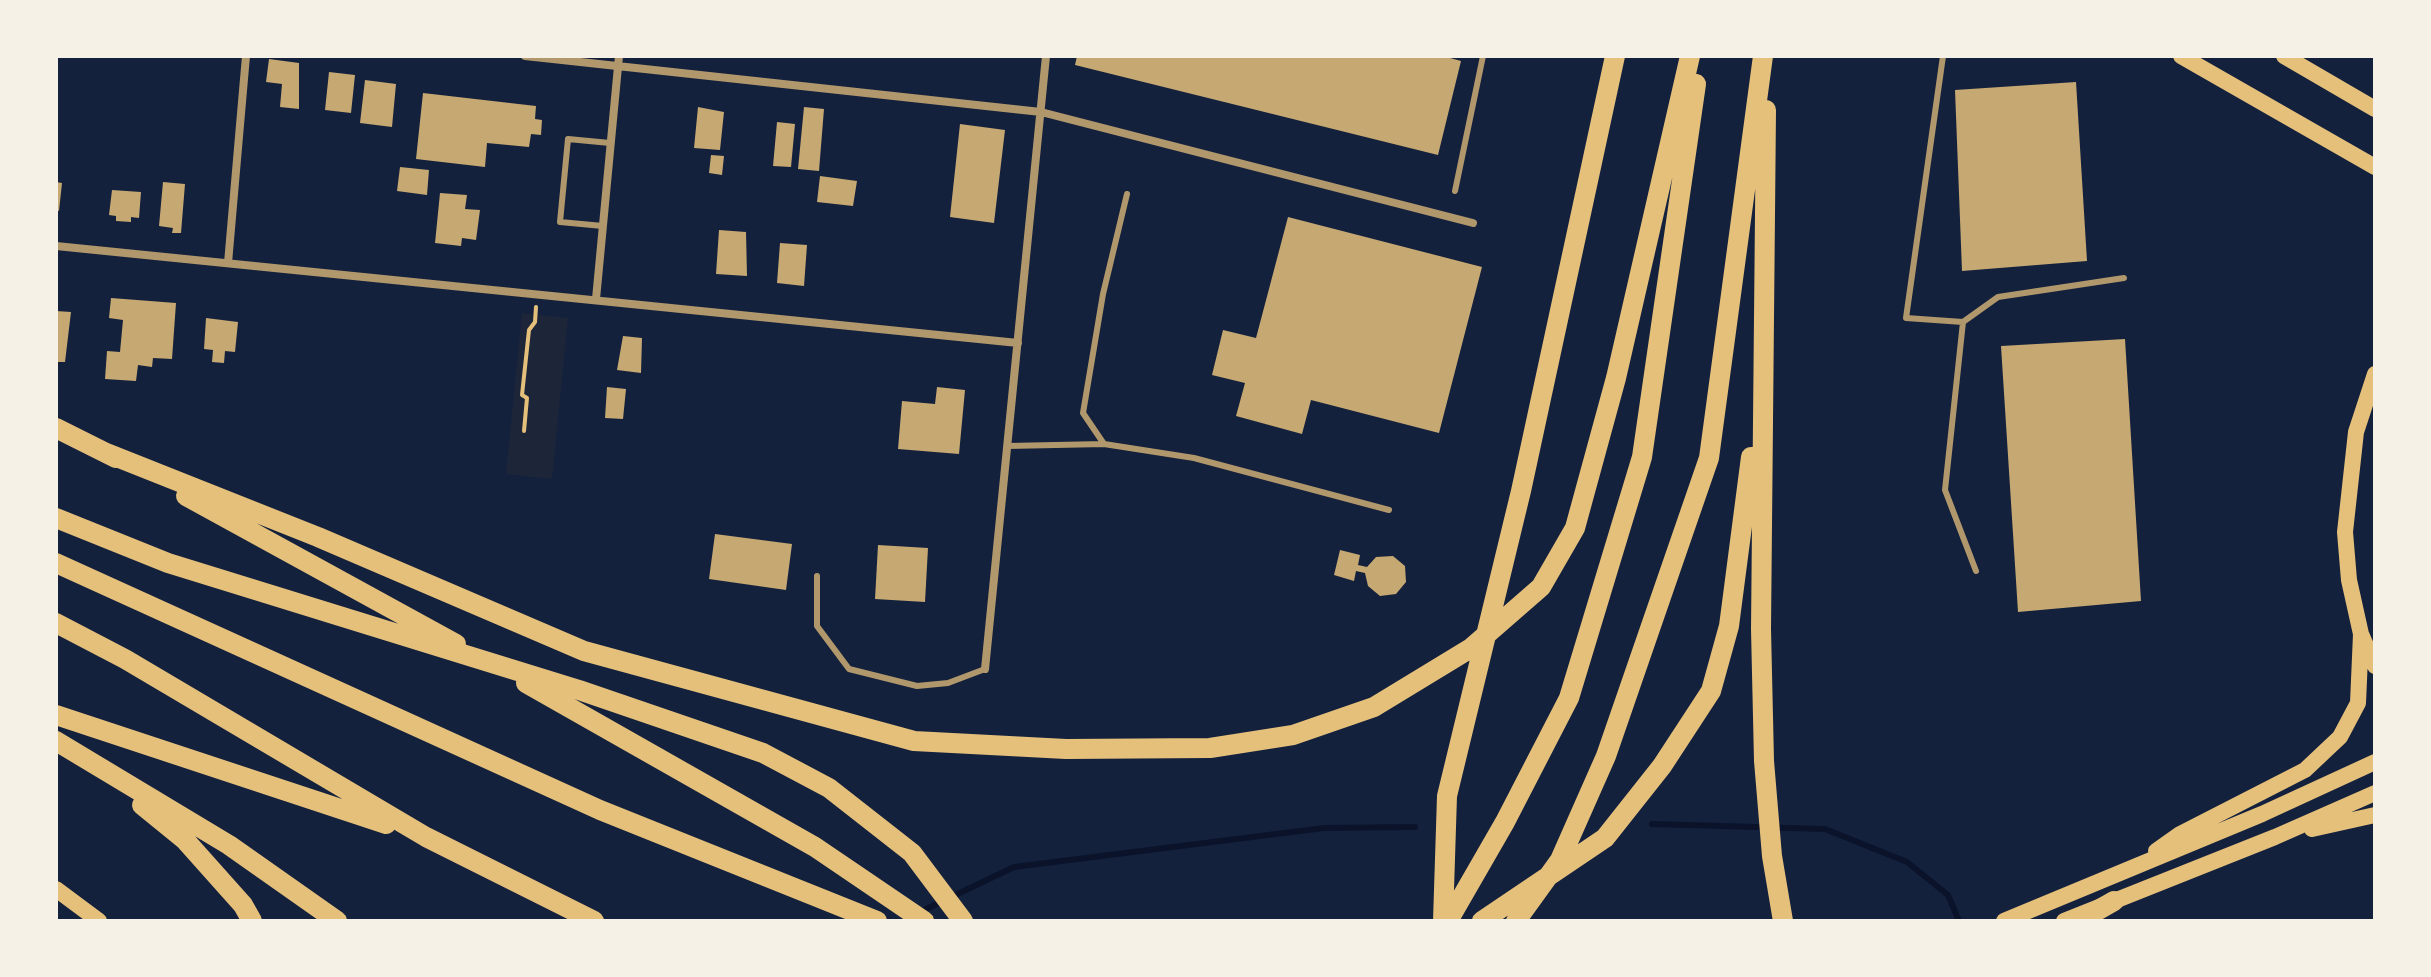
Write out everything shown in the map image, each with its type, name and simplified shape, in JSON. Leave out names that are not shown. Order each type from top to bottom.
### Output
[{"type":"highway","points":[[1446,921],[1447,796],[1521,491],[1615,56]]},
{"type":"highway","points":[[104,452],[318,537],[584,651],[914,741],[1066,749],[1210,748],[1293,735],[1374,707],[1471,648],[1541,587],[1575,528],[1616,378],[1690,56]]},
{"type":"highway","points":[[1446,921],[1505,822],[1569,698],[1642,457],[1699,56]]},
{"type":"highway","points":[[1765,56],[1761,629],[1764,761],[1772,856],[1783,921]]},
{"type":"highway","points":[[1516,921],[1560,860],[1606,756],[1709,458],[1765,56]]},
{"type":"highway","points":[[1482,921],[1605,838],[1662,766],[1711,691],[1729,626],[1764,355]]},
{"type":"highway","points":[[56,428],[636,744],[815,847],[924,921]]},
{"type":"highway","points":[[56,518],[168,563],[579,690],[763,753],[829,788],[912,853],[963,921]]},
{"type":"highway","points":[[56,563],[600,810],[877,921]]},
{"type":"highway","points":[[56,623],[125,659],[426,837],[594,921]]},
{"type":"highway","points":[[56,715],[426,837]]},
{"type":"highway","points":[[56,741],[229,845],[337,921]]},
{"type":"highway","points":[[89,762],[185,840],[243,905],[252,921]]},
{"type":"highway","points":[[2079,921],[2114,901]]},
{"type":"main road","points":[[2181,56],[2375,167]]},
{"type":"main road","points":[[2284,56],[2375,109]]},
{"type":"main road","points":[[2375,374],[2356,432],[2345,532],[2349,580],[2361,634],[2375,666]]},
{"type":"main road","points":[[2131,869],[2180,834],[2305,770],[2340,737],[2358,703],[2361,634]]},
{"type":"main road","points":[[2004,921],[2375,762]]},
{"type":"main road","points":[[2064,921],[2275,837],[2375,793]]},
{"type":"main road","points":[[2275,837],[2375,815]]},
{"type":"main road","points":[[56,889],[99,921]]},
{"type":"street","points":[[228,263],[246,56]]},
{"type":"street","points":[[525,56],[618,60],[1041,112],[1473,223]]},
{"type":"street","points":[[985,669],[1046,56]]},
{"type":"street","points":[[596,299],[618,60]]},
{"type":"street","points":[[56,246],[1018,343]]},
{"type":"lane","points":[[1455,191],[1483,56]]},
{"type":"lane","points":[[1943,56],[1906,318],[1963,322],[1998,297],[2124,278]]},
{"type":"lane","points":[[603,226],[560,222],[568,139],[610,143]]},
{"type":"lane","points":[[1104,444],[1083,413],[1103,294],[1127,194]]},
{"type":"lane","points":[[1963,322],[1945,490],[1976,571]]},
{"type":"lane","points":[[1007,446],[1104,444],[1194,458],[1389,510]]},
{"type":"lane","points":[[817,576],[817,626],[849,669],[917,686],[948,683],[985,669]]},
{"type":"path","points":[[524,431],[527,398],[522,395],[537,293]]},
{"type":"shaded area","points":[[522,313],[568,318],[552,479],[506,474]]},
{"type":"building","points":[[1077,56],[1443,56],[1461,61],[1438,155],[1075,65]]},
{"type":"building","points":[[269,59],[299,63],[299,109],[280,107],[282,84],[266,82]]},
{"type":"building","points":[[329,72],[355,75],[351,113],[325,110]]},
{"type":"building","points":[[365,80],[396,84],[392,127],[360,123]]},
{"type":"building","points":[[2076,82],[2087,261],[1962,271],[1955,90]]},
{"type":"building","points":[[423,93],[536,106],[535,119],[542,120],[541,135],[531,134],[529,147],[487,143],[485,167],[416,159]]},
{"type":"building","points":[[698,107],[724,112],[720,150],[694,148]]},
{"type":"building","points":[[804,107],[824,109],[819,171],[798,169]]},
{"type":"building","points":[[777,122],[795,124],[791,167],[773,166]]},
{"type":"building","points":[[960,124],[1005,130],[994,223],[950,217]]},
{"type":"building","points":[[711,155],[724,156],[722,175],[709,173]]},
{"type":"building","points":[[400,167],[429,170],[427,195],[397,191]]},
{"type":"building","points":[[820,176],[857,181],[853,206],[817,202]]},
{"type":"building","points":[[56,182],[62,183],[59,211],[56,210]]},
{"type":"building","points":[[163,182],[185,184],[181,233],[172,233],[173,228],[159,226]]},
{"type":"building","points":[[112,190],[141,192],[139,218],[131,217],[131,222],[116,221],[116,216],[109,215]]},
{"type":"building","points":[[440,193],[467,195],[465,209],[480,210],[476,240],[462,238],[461,246],[435,243]]},
{"type":"building","points":[[1288,217],[1482,267],[1439,433],[1311,400],[1302,434],[1236,416],[1245,383],[1212,375],[1223,330],[1256,338]]},
{"type":"building","points":[[719,230],[746,232],[747,276],[716,274]]},
{"type":"building","points":[[780,243],[807,245],[804,286],[777,283]]},
{"type":"building","points":[[111,298],[176,303],[172,359],[153,358],[152,367],[138,365],[136,381],[105,379],[107,351],[120,352],[123,320],[109,318]]},
{"type":"building","points":[[56,311],[71,312],[65,362],[56,362]]},
{"type":"building","points":[[206,318],[238,322],[235,352],[225,351],[224,363],[212,362],[213,350],[204,349]]},
{"type":"building","points":[[623,336],[642,338],[641,373],[617,370]]},
{"type":"building","points":[[2125,339],[2141,601],[2018,612],[2001,346]]},
{"type":"building","points":[[607,387],[626,389],[623,419],[605,418]]},
{"type":"building","points":[[937,387],[965,390],[959,454],[898,449],[902,401],[935,404]]},
{"type":"building","points":[[715,534],[792,544],[786,590],[709,579]]},
{"type":"building","points":[[878,545],[928,548],[925,602],[875,599]]},
{"type":"building","points":[[1340,550],[1360,555],[1358,565],[1367,567],[1376,557],[1393,556],[1405,566],[1406,582],[1396,594],[1380,596],[1368,586],[1365,573],[1356,571],[1354,581],[1334,575]]},
{"type":"waterway","points":[[1652,824],[1825,829],[1907,862],[1948,895],[1959,921]]},
{"type":"waterway","points":[[918,913],[1014,867],[1324,828],[1415,827]]}]
